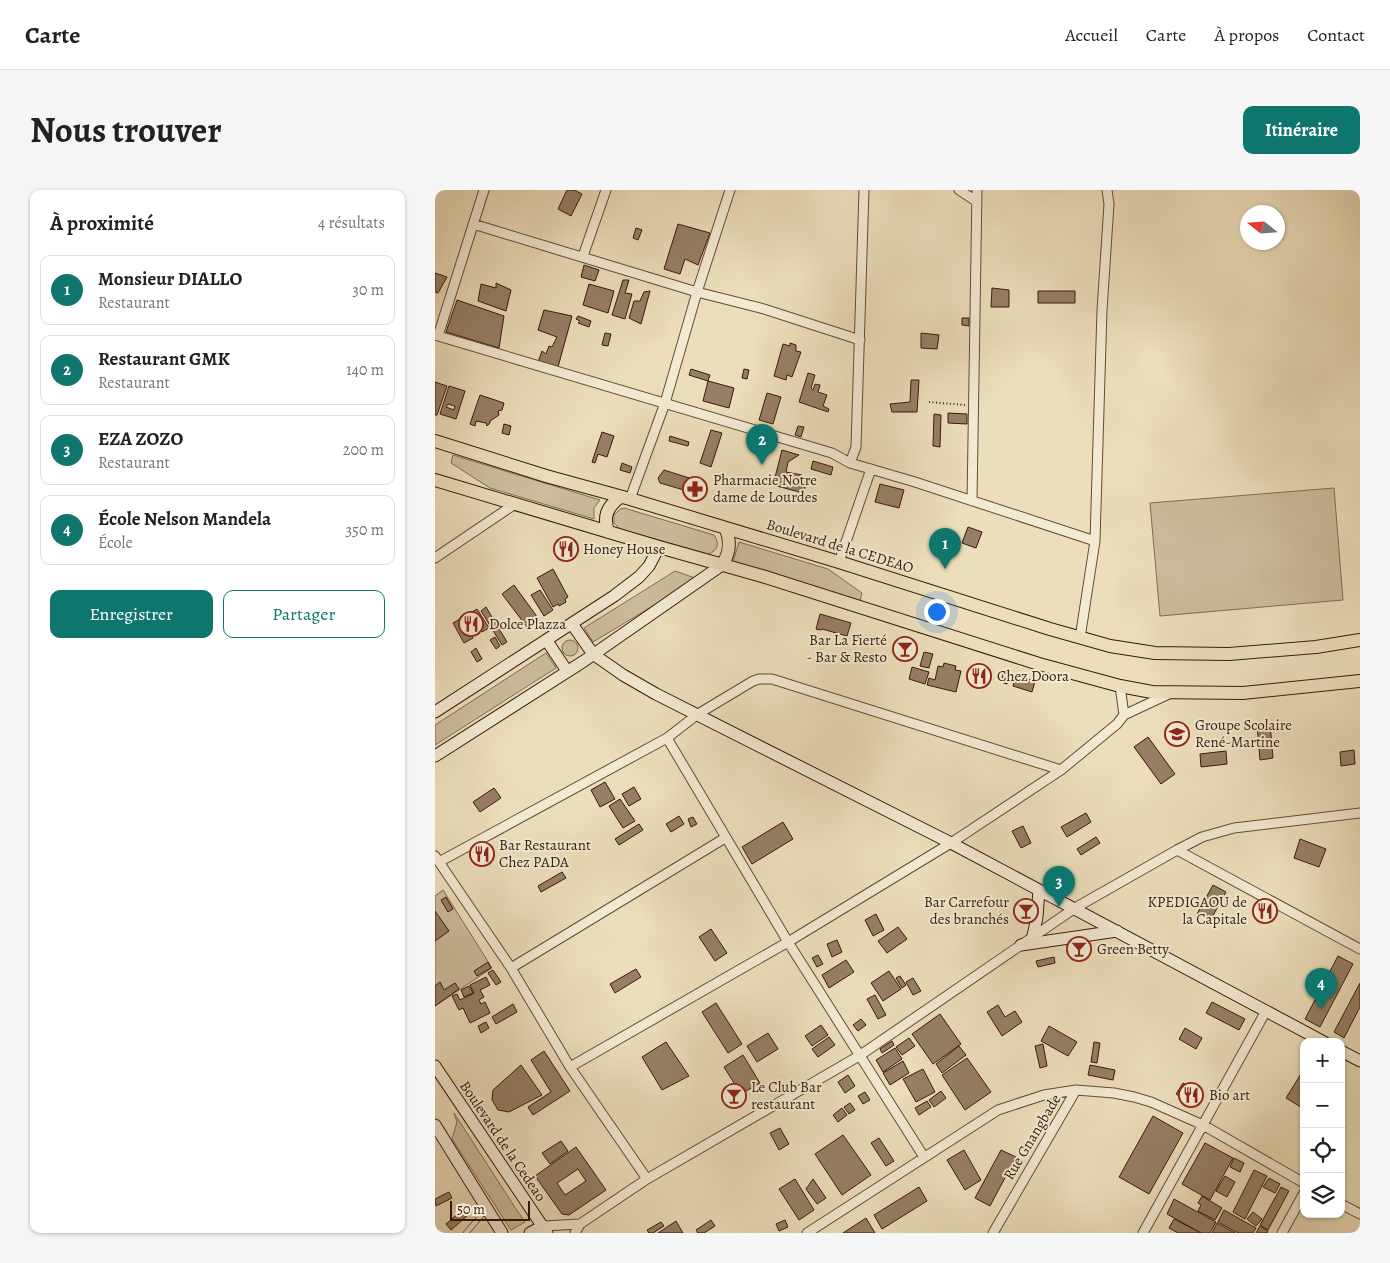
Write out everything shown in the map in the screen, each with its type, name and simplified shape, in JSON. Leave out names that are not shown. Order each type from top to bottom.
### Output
[{"type":"main road","name":"Boulevard de la CEDEAO","points":[[435,441],[839,562],[1110,646],[1155,653],[1197,654],[1315,647],[1360,640]]},
{"type":"main road","points":[[435,480],[722,565],[1039,664],[1120,686],[1152,692],[1243,693],[1360,681]]},
{"type":"main road","points":[[608,532],[605,521],[606,512],[611,504],[625,498]]},
{"type":"main road","points":[[722,565],[727,558],[730,547],[730,538],[726,529]]},
{"type":"street","points":[[484,190],[436,336],[832,453],[850,463],[1095,541]]},
{"type":"street","points":[[583,256],[606,190]]},
{"type":"street","points":[[625,498],[665,403],[729,190]]},
{"type":"street","points":[[850,463],[856,447],[864,190]]},
{"type":"street","points":[[959,190],[976,201]]},
{"type":"street","points":[[972,501],[977,190]]},
{"type":"street","points":[[1080,638],[1095,541],[1102,310],[1109,204],[1107,190]]},
{"type":"street","points":[[473,224],[697,292],[764,309],[860,340]]},
{"type":"street","points":[[839,562],[871,469]]},
{"type":"street","points":[[435,558],[515,504]]},
{"type":"street","points":[[435,712],[614,596],[639,577],[649,566],[659,547]]},
{"type":"street","points":[[435,756],[593,654],[722,565]]},
{"type":"street","points":[[572,624],[593,654],[623,675],[656,694],[699,714],[951,843],[1317,1038]]},
{"type":"street","points":[[547,641],[567,671]]},
{"type":"street","points":[[647,1180],[570,1067],[511,968],[437,859],[667,738],[699,714],[759,679],[772,679],[1061,770]]},
{"type":"street","points":[[1120,686],[1124,716]]},
{"type":"street","points":[[570,1067],[788,942],[951,843],[1061,770],[1117,724],[1124,716],[1172,693]]},
{"type":"street","points":[[667,738],[788,942],[924,1157]]},
{"type":"street","points":[[531,1233],[580,1224],[647,1180],[859,1056],[1075,908],[1202,837],[1233,828],[1360,813]]},
{"type":"street","points":[[511,968],[725,838]]},
{"type":"street","points":[[1177,850],[1360,949]]},
{"type":"street","points":[[1033,936],[1037,917],[1039,890]]},
{"type":"street","points":[[1021,945],[1117,931]]},
{"type":"street","points":[[1143,1233],[1266,1011]]},
{"type":"street","points":[[1345,1053],[1360,1061]]},
{"type":"street","name":"Boulevard de la Cedeao","points":[[435,1066],[545,1230]]},
{"type":"street","points":[[807,1233],[998,1110],[1044,1095],[1076,1090]]},
{"type":"street","name":"Rue Gnangbade","points":[[993,1233],[1076,1090],[1113,1093],[1151,1102],[1203,1124],[1300,1181]]},
{"type":"street","points":[[435,1126],[487,1209],[498,1231]]},
{"type":"street","points":[[1282,1233],[1300,1201]]},
{"type":"street","points":[[1345,1206],[1360,1214]]},
{"type":"street","points":[[575,1233],[580,1224]]},
{"type":"lane","points":[[466,1233],[487,1209]]},
{"type":"path","points":[[929,402],[975,406]]},
{"type":"shaded area","points":[[453,455],[600,500],[594,508],[594,519],[490,488],[451,463]]},
{"type":"shaded area","points":[[1334,488],[1343,600],[1160,616],[1150,503]]},
{"type":"shaded area","points":[[624,508],[714,535],[717,541],[716,549],[708,554],[620,529],[614,523],[614,515]]},
{"type":"shaded area","points":[[739,542],[828,569],[862,593],[860,601],[733,562]]},
{"type":"shaded area","points":[[675,571],[696,580],[593,642],[584,628]]},
{"type":"shaded area","points":[[567,640],[573,640],[578,645],[576,654],[567,656],[562,651],[562,645]]},
{"type":"shaded area","points":[[546,653],[556,668],[435,745],[435,725]]},
{"type":"shaded area","points":[[443,890],[492,968],[435,1006],[435,896]]},
{"type":"shaded area","points":[[454,1113],[525,1222],[511,1230],[452,1139],[457,1122]]},
{"type":"building","points":[[567,190],[574,190],[582,194],[571,216],[558,209]]},
{"type":"building","points":[[678,224],[710,233],[698,265],[685,259],[680,274],[664,269]]},
{"type":"building","points":[[636,228],[642,230],[638,240],[633,238]]},
{"type":"building","points":[[584,265],[599,270],[595,281],[581,277]]},
{"type":"building","points":[[435,273],[447,277],[438,293],[435,292]]},
{"type":"building","points":[[623,280],[629,280],[625,293],[632,294],[625,319],[612,315]]},
{"type":"building","points":[[496,283],[511,290],[506,311],[478,301],[481,284],[496,288]]},
{"type":"building","points":[[589,284],[614,291],[608,313],[583,305]]},
{"type":"building","points":[[992,288],[1009,290],[1009,307],[991,307]]},
{"type":"building","points":[[650,291],[641,324],[629,318],[634,301],[640,301],[644,292]]},
{"type":"building","points":[[1038,291],[1075,291],[1075,303],[1038,303]]},
{"type":"building","points":[[457,300],[504,316],[499,348],[446,332]]},
{"type":"building","points":[[544,310],[572,316],[558,367],[538,362],[542,351],[546,354],[549,346],[552,347],[557,337],[538,330]]},
{"type":"building","points":[[578,316],[591,321],[589,327],[578,323],[580,321],[576,319]]},
{"type":"building","points":[[962,318],[969,318],[969,326],[962,325]]},
{"type":"building","points":[[605,333],[611,334],[608,346],[602,345]]},
{"type":"building","points":[[921,333],[939,335],[937,349],[921,348]]},
{"type":"building","points":[[790,343],[796,345],[796,351],[801,352],[792,377],[787,375],[786,380],[774,376],[783,344],[790,346]]},
{"type":"building","points":[[691,369],[710,375],[708,381],[689,375]]},
{"type":"building","points":[[744,369],[749,370],[747,379],[742,378]]},
{"type":"building","points":[[808,373],[815,375],[811,388],[813,390],[815,384],[820,385],[818,392],[827,395],[823,406],[829,409],[828,412],[799,402]]},
{"type":"building","points":[[911,380],[919,380],[917,412],[892,412],[890,404],[910,402]]},
{"type":"building","points":[[708,381],[734,388],[729,408],[703,401]]},
{"type":"building","points":[[435,382],[447,386],[437,415],[435,415]]},
{"type":"building","points":[[449,386],[465,391],[456,419],[440,414]],"holes":[[[448,404],[455,406],[454,410],[446,407]]]},
{"type":"building","points":[[767,393],[781,397],[773,424],[759,420]]},
{"type":"building","points":[[480,395],[504,403],[502,410],[498,411],[499,415],[490,421],[487,426],[486,423],[476,421],[475,426],[470,424]]},
{"type":"building","points":[[948,413],[967,414],[967,424],[948,423]]},
{"type":"building","points":[[934,414],[941,415],[940,447],[933,446]]},
{"type":"building","points":[[504,424],[511,426],[509,435],[502,433]]},
{"type":"building","points":[[798,426],[804,427],[801,437],[795,435]]},
{"type":"building","points":[[711,430],[722,433],[711,467],[700,463]]},
{"type":"building","points":[[602,432],[614,436],[607,457],[598,454],[595,463],[592,462]]},
{"type":"building","points":[[670,436],[689,442],[688,446],[669,441]]},
{"type":"building","points":[[782,450],[799,455],[788,462],[786,472],[802,475],[798,485],[806,485],[803,493],[773,485]]},
{"type":"building","points":[[813,461],[833,467],[831,475],[811,469]]},
{"type":"building","points":[[622,463],[632,467],[630,473],[620,470]]},
{"type":"building","points":[[664,470],[705,483],[701,495],[660,483],[658,478]]},
{"type":"building","points":[[880,484],[904,490],[899,508],[875,502]]},
{"type":"building","points":[[968,527],[982,532],[976,548],[962,543]]},
{"type":"building","points":[[553,569],[568,597],[565,599],[566,602],[553,607],[537,578]]},
{"type":"building","points":[[514,585],[538,618],[527,627],[502,594]]},
{"type":"building","points":[[540,590],[553,610],[544,616],[531,595]]},
{"type":"building","points":[[486,607],[507,642],[502,645],[481,611]]},
{"type":"building","points":[[477,609],[489,628],[482,632],[478,624],[469,630],[473,638],[464,643],[453,623]]},
{"type":"building","points":[[820,614],[851,623],[847,636],[816,629]]},
{"type":"building","points":[[495,637],[500,646],[496,649],[490,640]]},
{"type":"building","points":[[476,648],[482,659],[477,662],[471,652]]},
{"type":"building","points":[[924,652],[933,654],[929,668],[920,666]]},
{"type":"building","points":[[944,663],[956,666],[955,670],[961,671],[956,692],[927,685],[929,678],[935,680],[938,666],[943,667]]},
{"type":"building","points":[[912,667],[929,672],[925,684],[909,679]]},
{"type":"building","points":[[1004,670],[1011,672],[1007,684],[1001,682]]},
{"type":"building","points":[[1016,675],[1035,681],[1032,692],[1013,686]]},
{"type":"building","points":[[1270,723],[1273,758],[1260,760],[1257,725]]},
{"type":"building","points":[[1148,737],[1175,774],[1161,784],[1134,747]]},
{"type":"building","points":[[1354,750],[1355,764],[1341,766],[1340,752]]},
{"type":"building","points":[[1226,751],[1227,764],[1201,767],[1200,754]]},
{"type":"building","points":[[605,782],[615,799],[600,807],[591,790]]},
{"type":"building","points":[[634,787],[641,799],[629,806],[622,794]]},
{"type":"building","points":[[494,788],[501,798],[480,812],[473,802]]},
{"type":"building","points":[[620,799],[635,821],[623,828],[609,806]]},
{"type":"building","points":[[1086,813],[1091,822],[1067,837],[1061,827]]},
{"type":"building","points":[[679,816],[684,824],[671,832],[666,824]]},
{"type":"building","points":[[693,817],[697,824],[691,827],[688,819]]},
{"type":"building","points":[[783,822],[793,839],[752,864],[742,847]]},
{"type":"building","points":[[639,824],[643,830],[619,845],[615,839]]},
{"type":"building","points":[[1023,826],[1031,843],[1021,848],[1012,831]]},
{"type":"building","points":[[1096,837],[1100,843],[1081,855],[1077,849]]},
{"type":"building","points":[[1300,839],[1326,849],[1319,867],[1294,858]]},
{"type":"building","points":[[562,872],[566,878],[541,892],[538,886]]},
{"type":"building","points":[[1213,885],[1226,892],[1210,921],[1197,914]]},
{"type":"building","points":[[446,897],[453,909],[448,912],[441,900]]},
{"type":"building","points":[[435,911],[449,931],[435,941]]},
{"type":"building","points":[[876,914],[884,930],[873,936],[865,920]]},
{"type":"building","points":[[898,927],[907,939],[887,953],[878,941]]},
{"type":"building","points":[[711,929],[727,953],[715,961],[699,937]]},
{"type":"building","points":[[837,940],[842,952],[832,957],[827,944]]},
{"type":"building","points":[[818,955],[823,964],[817,967],[812,958]]},
{"type":"building","points":[[1338,956],[1353,964],[1320,1027],[1305,1019]]},
{"type":"building","points":[[1054,957],[1055,963],[1038,967],[1036,961]]},
{"type":"building","points":[[846,960],[854,972],[829,988],[822,975]]},
{"type":"building","points":[[488,962],[491,968],[477,976],[474,971]]},
{"type":"building","points":[[636,969],[641,977],[615,993],[610,984]]},
{"type":"building","points":[[493,970],[501,982],[496,985],[488,973]]},
{"type":"building","points":[[889,971],[901,989],[883,1001],[871,983]]},
{"type":"building","points":[[900,976],[906,985],[902,988],[896,978]]},
{"type":"building","points":[[486,977],[490,985],[480,990],[484,997],[479,1000],[481,1004],[485,1002],[490,1013],[470,1023],[463,1008],[459,1010],[452,996],[457,994],[460,1000],[474,993],[470,985]]},
{"type":"building","points":[[913,978],[921,991],[913,995],[906,982]]},
{"type":"building","points":[[440,982],[444,990],[455,983],[459,989],[435,1006],[435,986]]},
{"type":"building","points":[[1360,983],[1360,1007],[1344,1038],[1334,1032]]},
{"type":"building","points":[[469,986],[473,993],[464,997],[461,990]]},
{"type":"building","points":[[875,995],[886,1015],[878,1019],[867,999]]},
{"type":"building","points":[[1212,1002],[1245,1019],[1239,1030],[1206,1013]]},
{"type":"building","points":[[716,1003],[742,1044],[728,1053],[702,1012]]},
{"type":"building","points":[[513,1004],[517,1012],[496,1024],[492,1017]]},
{"type":"building","points":[[998,1005],[1005,1017],[1015,1011],[1022,1022],[1002,1036],[987,1012]]},
{"type":"building","points":[[940,1014],[961,1044],[933,1064],[912,1034]]},
{"type":"building","points":[[861,1019],[866,1025],[858,1031],[853,1025]]},
{"type":"building","points":[[486,1022],[489,1028],[481,1033],[478,1026]]},
{"type":"building","points":[[821,1025],[828,1035],[812,1046],[805,1036]]},
{"type":"building","points":[[1049,1026],[1077,1042],[1068,1056],[1041,1041]]},
{"type":"building","points":[[1185,1028],[1202,1038],[1196,1049],[1179,1039]]},
{"type":"building","points":[[768,1033],[778,1049],[757,1062],[747,1046]]},
{"type":"building","points":[[829,1037],[835,1045],[818,1057],[812,1049]]},
{"type":"building","points":[[909,1038],[915,1046],[902,1055],[896,1047]]},
{"type":"building","points":[[892,1041],[894,1045],[882,1053],[880,1049]]},
{"type":"building","points":[[666,1042],[689,1076],[662,1090],[642,1057]]},
{"type":"building","points":[[1094,1042],[1100,1043],[1097,1063],[1091,1062]]},
{"type":"building","points":[[1043,1044],[1047,1066],[1040,1068],[1035,1046]]},
{"type":"building","points":[[959,1046],[966,1055],[942,1073],[936,1064]]},
{"type":"building","points":[[895,1048],[902,1059],[883,1072],[876,1060]]},
{"type":"building","points":[[544,1051],[570,1091],[533,1115],[528,1107],[551,1092],[531,1060]]},
{"type":"building","points":[[743,1055],[760,1083],[741,1094],[724,1067]]},
{"type":"building","points":[[967,1058],[991,1092],[965,1110],[942,1075]]},
{"type":"building","points":[[903,1061],[909,1073],[890,1085],[883,1073]]},
{"type":"building","points":[[521,1065],[542,1095],[509,1112],[498,1110],[492,1100],[493,1090]]},
{"type":"building","points":[[1090,1065],[1115,1070],[1113,1080],[1088,1075]]},
{"type":"building","points":[[923,1069],[935,1092],[916,1102],[903,1079]]},
{"type":"building","points":[[848,1075],[855,1086],[845,1093],[838,1082]]},
{"type":"building","points":[[1300,1075],[1300,1107],[1286,1098]]},
{"type":"building","points":[[1183,1083],[1199,1093],[1192,1104],[1176,1094]]},
{"type":"building","points":[[941,1091],[946,1098],[934,1107],[929,1100]]},
{"type":"building","points":[[865,1092],[870,1100],[863,1104],[858,1096]]},
{"type":"building","points":[[927,1101],[931,1107],[919,1115],[915,1108]]},
{"type":"building","points":[[850,1103],[855,1110],[849,1114],[844,1107]]},
{"type":"building","points":[[842,1108],[847,1115],[838,1122],[833,1115]]},
{"type":"building","points":[[1153,1116],[1183,1133],[1149,1194],[1119,1177]]},
{"type":"building","points":[[780,1128],[789,1144],[779,1150],[770,1133]]},
{"type":"building","points":[[843,1135],[871,1175],[842,1195],[815,1154]]},
{"type":"building","points":[[879,1138],[894,1161],[886,1166],[871,1143]]},
{"type":"building","points":[[561,1141],[568,1151],[550,1164],[542,1153]]},
{"type":"building","points":[[1205,1143],[1233,1158],[1210,1200],[1182,1184]]},
{"type":"building","points":[[576,1147],[606,1190],[569,1215],[562,1214],[535,1176]],"holes":[[[578,1169],[586,1181],[565,1195],[557,1183]]]},
{"type":"building","points":[[964,1150],[981,1180],[965,1190],[947,1160]]},
{"type":"building","points":[[1001,1150],[1016,1157],[990,1206],[975,1198]]},
{"type":"building","points":[[1234,1158],[1244,1163],[1240,1172],[1230,1167]]},
{"type":"building","points":[[1254,1170],[1267,1176],[1245,1219],[1233,1212]]},
{"type":"building","points":[[1225,1176],[1235,1182],[1227,1197],[1216,1191]]},
{"type":"building","points":[[1269,1178],[1280,1184],[1275,1193],[1263,1187]]},
{"type":"building","points":[[795,1179],[814,1210],[799,1220],[779,1189]]},
{"type":"building","points":[[813,1179],[826,1198],[817,1204],[806,1189]]},
{"type":"building","points":[[919,1187],[927,1201],[882,1229],[874,1215]]},
{"type":"building","points":[[1281,1187],[1289,1191],[1268,1230],[1260,1225]]},
{"type":"building","points":[[449,1192],[452,1198],[436,1206],[435,1199]]},
{"type":"building","points":[[1202,1196],[1222,1208],[1215,1220],[1198,1211],[1201,1205],[1198,1203]]},
{"type":"building","points":[[1174,1199],[1216,1222],[1210,1233],[1201,1233],[1167,1214]]},
{"type":"building","points":[[462,1210],[467,1216],[451,1230],[446,1224]]},
{"type":"building","points":[[1224,1210],[1256,1228],[1253,1233],[1238,1233],[1218,1222]]},
{"type":"building","points":[[1253,1212],[1262,1219],[1256,1226],[1247,1219]]},
{"type":"building","points":[[866,1218],[875,1233],[843,1233]]},
{"type":"building","points":[[1174,1219],[1201,1233],[1178,1233],[1169,1228]]},
{"type":"building","points":[[711,1220],[715,1226],[704,1233],[698,1233],[696,1230]]},
{"type":"building","points":[[785,1220],[788,1227],[779,1231],[776,1224]]},
{"type":"building","points":[[676,1221],[683,1233],[658,1233]]},
{"type":"building","points":[[661,1222],[664,1226],[653,1233],[649,1233],[647,1230]]},
{"type":"building","points":[[1217,1223],[1235,1233],[1212,1233]]},
{"type":"building","points":[[1260,1226],[1268,1231],[1267,1233],[1256,1233]]},
{"type":"place","name":"Restaurant GMK","points":[[762,465]]},
{"type":"place","name":"Pharmacie Notre dame de Lourdes","points":[[695,489]]},
{"type":"place","name":"Honey House","points":[[566,549]]},
{"type":"place","name":"Monsieur DIALLO","points":[[945,569]]},
{"type":"place","name":"Dolce Plazza","points":[[471,624]]},
{"type":"place","name":"Bar La Fierté - Bar & Resto","points":[[905,649]]},
{"type":"place","name":"Chez Doora","points":[[979,676]]},
{"type":"place","name":"Groupe Scolaire René-Martine","points":[[1177,734]]},
{"type":"place","name":"Bar Restaurant Chez PADA","points":[[482,854]]},
{"type":"place","name":"EZA ZOZO","points":[[1059,907]]},
{"type":"place","name":"Bar Carrefour des branchés","points":[[1026,911]]},
{"type":"place","name":"KPEDIGAOU de la Capitale","points":[[1265,911]]},
{"type":"place","name":"Green Betty","points":[[1079,949]]},
{"type":"place","name":"École Nelson Mandela","points":[[1321,1009]]},
{"type":"place","name":"Bio art","points":[[1191,1095]]},
{"type":"place","name":"Le Club Bar restaurant","points":[[734,1096]]}]
